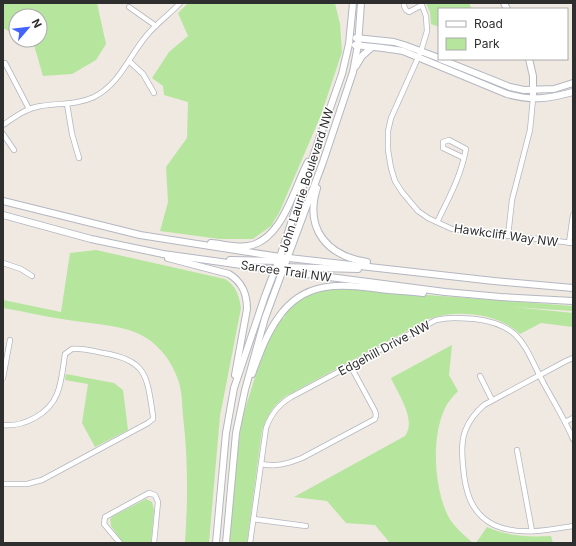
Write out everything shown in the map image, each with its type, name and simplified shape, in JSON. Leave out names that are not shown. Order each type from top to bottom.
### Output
[{"type":"main road","name":"John Laurie Boulevard NW","points":[[216,543],[226,433],[234,388],[342,74],[350,41],[353,3]]},
{"type":"main road","name":"John Laurie Boulevard NW","points":[[226,543],[236,433],[245,390],[265,318],[323,162],[353,72],[359,42],[361,3]]},
{"type":"main road","points":[[350,41],[394,42],[438,58]]},
{"type":"main road","points":[[359,42],[371,48],[403,51],[507,94],[522,98],[533,99],[554,97],[573,92]]},
{"type":"main road","points":[[353,72],[362,56],[371,48]]},
{"type":"main road","points":[[442,60],[510,87],[524,90],[554,89],[573,83]]},
{"type":"main road","points":[[529,60],[533,76],[533,99]]},
{"type":"main road","points":[[160,239],[176,239],[247,246],[263,241],[270,235],[281,220],[302,172],[317,144]]},
{"type":"main road","points":[[323,162],[316,192],[314,217],[320,235],[330,248],[353,260],[431,270],[441,275]]},
{"type":"main road","name":"Sarcee Trail NW","points":[[3,201],[140,235],[279,259]]},
{"type":"main road","name":"Sarcee Trail NW","points":[[3,215],[131,249],[275,270]]},
{"type":"main road","points":[[163,254],[170,259],[228,274],[240,284],[245,291],[247,300],[246,319],[234,379],[234,388]]},
{"type":"main road","points":[[221,262],[229,260],[279,259],[284,261],[288,258]]},
{"type":"main road","name":"Sarcee Trail NW","points":[[288,258],[502,282],[573,288]]},
{"type":"main road","points":[[275,270],[279,267],[284,269],[363,270],[375,267]]},
{"type":"main road","name":"Sarcee Trail NW","points":[[284,269],[445,292],[573,301]]},
{"type":"main road","points":[[245,390],[248,388],[269,332],[278,318],[290,304],[314,289],[336,285],[350,285],[433,293],[445,292]]},
{"type":"street","points":[[3,125],[29,109],[41,106],[85,101],[102,93],[116,80],[148,34],[180,3]]},
{"type":"street","points":[[404,3],[406,10],[409,12],[422,4]]},
{"type":"street","name":"Hawkcliff Way NW","points":[[422,4],[426,16],[427,31],[421,51],[391,118],[388,131],[388,150],[391,168],[395,181],[402,192],[418,211],[428,218],[452,229],[571,243],[573,215]]},
{"type":"street","points":[[129,7],[156,26]]},
{"type":"street","points":[[129,61],[143,74],[154,93]]},
{"type":"street","points":[[5,63],[29,109]]},
{"type":"street","points":[[508,236],[512,200],[530,130],[533,99]]},
{"type":"street","points":[[67,104],[72,134],[79,158]]},
{"type":"street","points":[[3,134],[14,150]]},
{"type":"street","points":[[437,222],[459,178],[464,158],[466,149],[449,140],[443,142],[443,148],[464,158]]},
{"type":"street","points":[[3,263],[21,269],[32,276]]},
{"type":"street","name":"Edgehill Drive NW","points":[[250,543],[266,428],[276,409],[291,397],[436,320],[459,317],[491,321],[512,331],[525,346],[573,439]]},
{"type":"street","points":[[3,378],[10,340]]},
{"type":"street","points":[[3,425],[14,425],[31,420],[48,407],[57,395],[65,354],[72,348],[112,354],[128,359],[139,368],[147,381],[153,416],[151,422],[42,480],[27,484],[3,484]]},
{"type":"street","points":[[573,358],[484,405],[474,415],[465,430],[462,453],[467,494],[476,510],[483,518],[511,530],[544,531],[573,526]]},
{"type":"street","points":[[261,464],[276,466],[291,463],[375,419],[375,411],[350,365]]},
{"type":"street","points":[[480,376],[492,400]]},
{"type":"street","points":[[565,422],[573,418]]},
{"type":"street","points":[[518,450],[532,531]]},
{"type":"street","points":[[120,543],[104,524],[105,517],[151,493],[156,496],[158,502],[154,543]]},
{"type":"street","points":[[254,519],[306,526]]},
{"type":"green space","points":[[4,3],[97,3],[106,44],[96,60],[72,74],[43,76],[35,48],[48,48],[48,8],[8,8],[8,31],[3,28]]},
{"type":"green space","points":[[188,3],[335,3],[340,24],[342,52],[321,115],[279,213],[271,226],[253,239],[220,239],[160,231],[168,202],[166,167],[187,138],[188,102],[164,95],[163,86],[152,78],[169,52],[188,36],[178,13]]},
{"type":"green space","points":[[426,3],[469,3],[472,8],[438,8],[438,27],[431,24],[430,12]]},
{"type":"green space","points":[[96,250],[225,279],[232,285],[238,295],[241,308],[220,416],[209,543],[185,543],[187,479],[182,396],[179,381],[162,351],[144,336],[130,330],[3,308],[3,300],[61,312],[70,253]]},
{"type":"green space","points":[[335,288],[573,306],[573,311],[514,307],[573,313],[573,327],[541,323],[520,334],[511,327],[489,317],[464,314],[440,316],[429,319],[286,396],[277,403],[271,411],[262,430],[247,543],[228,543],[234,475],[242,419],[256,374],[270,337],[282,316],[283,318],[285,317],[283,315],[295,304],[312,294]]},
{"type":"green space","points":[[452,345],[449,375],[458,391],[446,406],[441,420],[436,448],[437,477],[443,504],[450,520],[473,543],[390,543],[375,525],[346,523],[327,501],[294,497],[405,436],[408,430],[408,415],[402,399],[391,378]]},
{"type":"green space","points":[[66,374],[114,383],[123,390],[128,430],[95,447],[82,423],[88,384],[65,380]]},
{"type":"green space","points":[[146,499],[152,502],[154,510],[151,543],[123,543],[111,526],[110,519]]},
{"type":"green space","points":[[487,527],[519,536],[551,536],[553,543],[476,543]]}]
